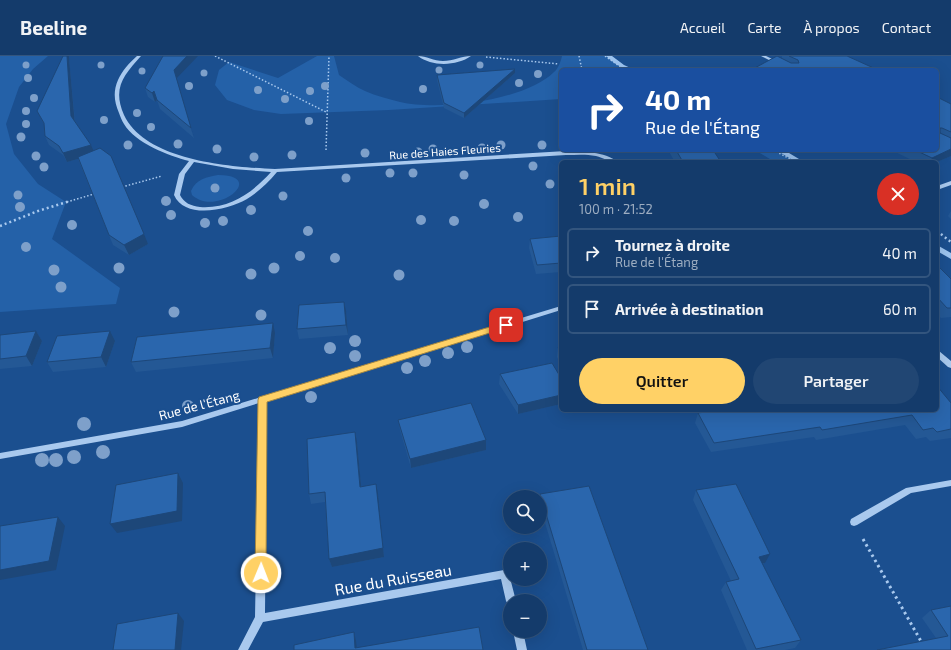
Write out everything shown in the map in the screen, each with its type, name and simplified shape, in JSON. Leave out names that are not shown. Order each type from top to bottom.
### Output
[{"type":"street","name":"Rue des Haies Fleuries","points":[[139,56],[124,72],[118,83],[116,96],[119,111],[128,128],[141,140],[164,151],[192,161],[228,168],[275,171],[566,153],[600,155],[611,160]]},
{"type":"street","points":[[420,56],[440,62],[459,60],[469,56]]},
{"type":"street","points":[[763,56],[789,68]]},
{"type":"street","points":[[192,161],[182,174],[177,195],[182,202],[194,208],[206,209],[227,206],[244,199],[256,191],[275,171]]},
{"type":"street","points":[[939,187],[951,183]]},
{"type":"street","name":"Rue de l'Étang","points":[[0,456],[182,424],[559,309]]},
{"type":"street","points":[[939,355],[951,365]]},
{"type":"street","points":[[243,650],[260,618],[262,400]]},
{"type":"street","points":[[854,522],[909,490],[951,483]]},
{"type":"street","name":"Rue du Ruisseau","points":[[260,618],[504,574],[509,594]]},
{"type":"street","points":[[519,638],[522,650]]},
{"type":"path","points":[[215,56],[326,112]]},
{"type":"path","points":[[326,168],[326,112],[329,56]]},
{"type":"path","points":[[580,56],[582,68]]},
{"type":"path","points":[[605,56],[624,68]]},
{"type":"path","points":[[485,57],[559,64]]},
{"type":"path","points":[[777,152],[792,160]]},
{"type":"path","points":[[116,188],[158,177],[182,174]]},
{"type":"path","points":[[0,226],[38,211],[94,194]]},
{"type":"path","points":[[939,233],[951,242]]},
{"type":"path","points":[[854,522],[926,650]]},
{"type":"shaded area","points":[[0,56],[48,56],[33,69],[19,87],[6,124],[14,154],[38,184],[66,202],[52,239],[120,288],[116,304],[0,312]]},
{"type":"shaded area","points":[[317,56],[334,56],[339,75],[362,89],[387,99],[400,102],[436,105],[481,101],[503,97],[523,90],[541,82],[554,72],[559,65],[562,56],[609,56],[627,68],[559,68],[559,99],[389,110],[281,114],[254,110],[227,100],[215,85],[219,70],[229,62],[278,78]]},
{"type":"shaded area","points":[[758,152],[783,152],[797,160],[772,160]]},
{"type":"shaded area","points":[[218,175],[232,177],[239,181],[238,187],[233,194],[214,202],[202,201],[192,195],[191,191],[193,187],[199,181]]},
{"type":"building","points":[[63,56],[67,56],[71,116],[91,145],[63,153],[59,146],[45,136],[44,123],[37,111]]},
{"type":"building","points":[[163,56],[187,56],[174,70],[191,128],[157,100],[154,91],[152,93],[145,88]]},
{"type":"building","points":[[777,56],[791,63],[799,63],[798,60],[789,56],[847,56],[874,68],[755,68]]},
{"type":"building","points":[[515,69],[464,113],[444,103],[437,75]]},
{"type":"building","points":[[939,98],[951,104],[951,132],[940,128],[940,133],[951,138],[951,149],[932,158],[919,152],[939,152]]},
{"type":"building","points":[[100,148],[111,156],[144,234],[124,245],[109,235],[78,157]]},
{"type":"building","points":[[677,152],[714,152],[720,160],[682,160]]},
{"type":"building","points":[[559,236],[559,263],[537,265],[530,239]]},
{"type":"building","points":[[939,267],[951,279],[951,308],[947,308],[939,299]]},
{"type":"building","points":[[344,302],[346,325],[297,329],[299,305]]},
{"type":"building","points":[[273,323],[270,348],[131,362],[137,337]]},
{"type":"building","points":[[36,331],[26,356],[0,359],[0,335]]},
{"type":"building","points":[[110,331],[101,357],[47,362],[57,336]]},
{"type":"building","points":[[552,363],[559,375],[559,395],[518,405],[500,374]]},
{"type":"building","points":[[939,388],[951,403],[951,429],[937,432],[933,428],[923,430],[912,415],[822,430],[820,427],[714,443],[698,413],[939,412]]},
{"type":"building","points":[[471,403],[486,440],[410,459],[398,420]]},
{"type":"building","points":[[355,432],[360,487],[376,484],[383,548],[329,559],[325,492],[309,494],[307,439]]},
{"type":"building","points":[[178,473],[177,511],[110,524],[116,485]]},
{"type":"building","points":[[736,484],[770,554],[759,557],[801,640],[756,649],[726,582],[739,579],[696,490]]},
{"type":"building","points":[[589,486],[648,650],[587,650],[547,517],[547,493]]},
{"type":"building","points":[[58,517],[49,561],[0,570],[0,526]]},
{"type":"building","points":[[951,606],[951,650],[877,650],[948,636],[931,610]]},
{"type":"building","points":[[178,613],[175,650],[113,650],[117,624]]},
{"type":"building","points":[[479,627],[483,650],[294,650],[294,645],[354,632],[355,648]]},
{"type":"waterway","points":[[609,56],[627,68]]},
{"type":"waterway","points":[[783,152],[797,160]]},
{"type":"waterway","points":[[939,248],[951,257]]},
{"type":"route","points":[[261,573],[262,400],[506,325]]}]
